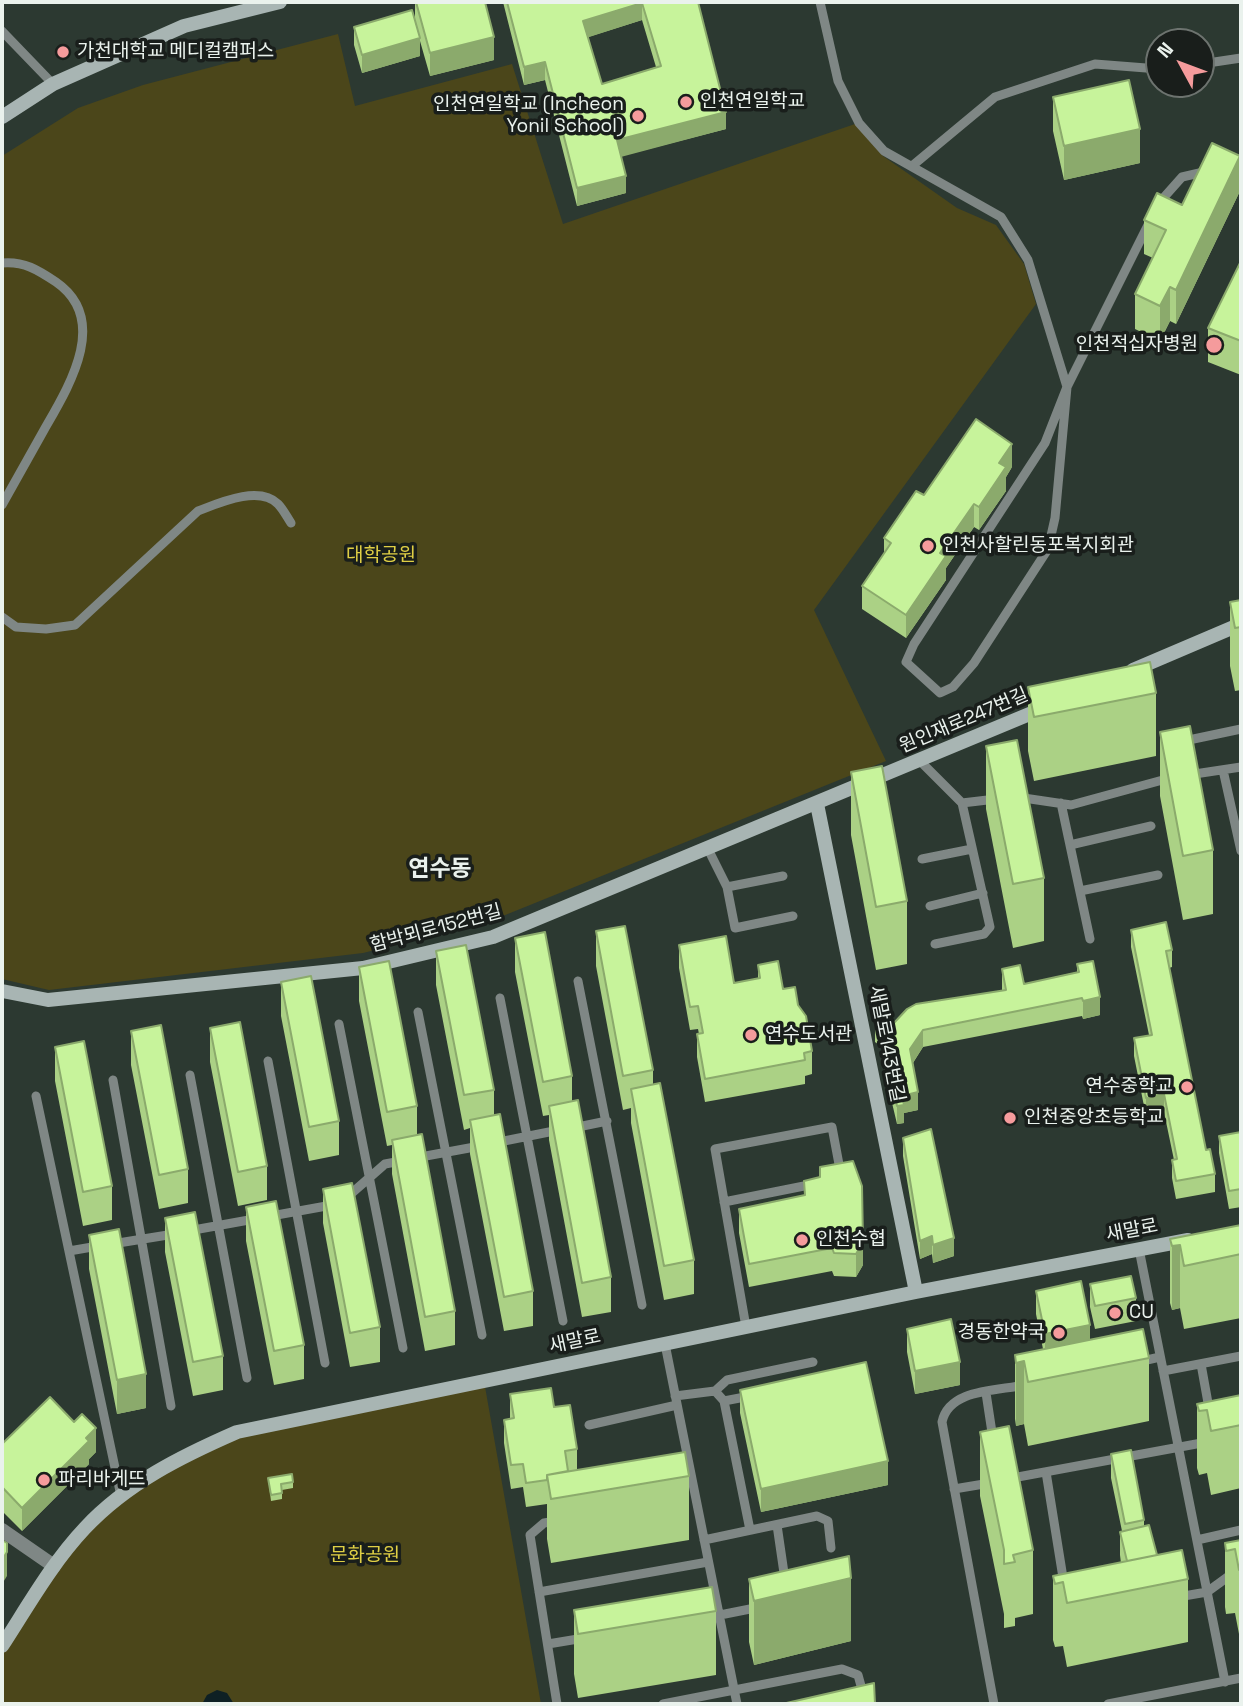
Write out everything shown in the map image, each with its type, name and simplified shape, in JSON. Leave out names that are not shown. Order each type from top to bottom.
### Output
[{"type":"street","points":[[2,117],[53,84],[184,26],[280,2]]},
{"type":"street","points":[[1113,678],[1241,624]]},
{"type":"street","name":"원인재로247번길","points":[[817,804],[1061,700]]},
{"type":"street","name":"함박뫼로152번길","points":[[2,991],[48,1000],[363,968],[493,937],[817,804]]},
{"type":"street","name":"새말로143번길","points":[[817,804],[916,1292]]},
{"type":"street","name":"새말로","points":[[2,1646],[54,1566],[85,1527],[121,1496],[175,1459],[237,1432],[916,1292],[1202,1237]]},
{"type":"street","points":[[2,1531],[54,1566]]},
{"type":"lane","points":[[820,2],[838,81],[859,123],[884,150],[1000,217],[1028,260],[1068,387],[1055,518],[1048,549],[974,663],[953,687],[940,693],[919,677],[906,662],[914,644],[1045,443],[1068,387],[1161,198],[1182,177],[1219,169]]},
{"type":"lane","points":[[2,31],[53,84]]},
{"type":"lane","points":[[1215,62],[1241,58]]},
{"type":"lane","points":[[912,166],[995,97],[1095,64],[1145,68]]},
{"type":"lane","points":[[2,263],[29,265],[61,286],[75,301],[84,329],[75,375],[2,505]]},
{"type":"lane","points":[[2,617],[16,627],[46,629],[75,625],[198,511],[223,501],[262,496],[277,503],[291,523]]},
{"type":"lane","points":[[1174,751],[1180,742],[1241,729]]},
{"type":"lane","points":[[920,761],[962,803],[990,927],[984,934],[935,944]]},
{"type":"lane","points":[[1176,764],[1178,776]]},
{"type":"lane","points":[[962,803],[1016,796],[1071,805],[1178,776],[1241,767]]},
{"type":"lane","points":[[1223,769],[1236,807],[1241,851]]},
{"type":"lane","points":[[1061,803],[1090,939]]},
{"type":"lane","points":[[1070,845],[1151,826]]},
{"type":"lane","points":[[708,849],[727,887],[735,928],[793,916]]},
{"type":"lane","points":[[922,859],[972,849]]},
{"type":"lane","points":[[1080,891],[1158,874]]},
{"type":"lane","points":[[727,887],[783,876]]},
{"type":"lane","points":[[930,906],[983,893]]},
{"type":"lane","points":[[578,981],[642,1305]]},
{"type":"lane","points":[[500,998],[563,1321]]},
{"type":"lane","points":[[418,1012],[482,1335]]},
{"type":"lane","points":[[340,1024],[403,1348]]},
{"type":"lane","points":[[268,1061],[325,1363]]},
{"type":"lane","points":[[190,1075],[247,1378]]},
{"type":"lane","points":[[113,1080],[171,1406]]},
{"type":"lane","points":[[36,1096],[121,1496]]},
{"type":"lane","points":[[69,1251],[298,1213],[342,1202],[357,1191],[370,1175],[386,1164],[607,1121]]},
{"type":"lane","points":[[724,1202],[841,1179],[832,1127],[715,1149],[724,1202],[746,1327]]},
{"type":"lane","points":[[1139,1249],[1225,1682]]},
{"type":"lane","points":[[664,1344],[737,1704]]},
{"type":"lane","points":[[1163,1371],[1241,1356]]},
{"type":"lane","points":[[1133,1363],[1160,1357]]},
{"type":"lane","points":[[589,1425],[715,1391],[727,1380],[813,1362]]},
{"type":"lane","points":[[954,1489],[1215,1440],[1201,1364]]},
{"type":"lane","points":[[994,1704],[942,1422],[944,1412],[957,1399],[1039,1382]]},
{"type":"lane","points":[[715,1391],[724,1401],[750,1530]]},
{"type":"lane","points":[[724,1401],[764,1392]]},
{"type":"lane","points":[[986,1393],[995,1456]]},
{"type":"lane","points":[[997,1468],[999,1481]]},
{"type":"lane","points":[[1046,1472],[1065,1591]]},
{"type":"lane","points":[[682,1499],[695,1497]]},
{"type":"lane","points":[[704,1540],[817,1516],[828,1521],[831,1548]]},
{"type":"lane","points":[[557,1704],[530,1535],[544,1523],[572,1518]]},
{"type":"lane","points":[[777,1525],[784,1573],[799,1581]]},
{"type":"lane","points":[[1197,1539],[1241,1530]]},
{"type":"lane","points":[[539,1592],[708,1562]]},
{"type":"lane","points":[[1166,1600],[1207,1592],[1229,1576],[1241,1573]]},
{"type":"lane","points":[[706,1618],[772,1605]]},
{"type":"lane","points":[[548,1644],[601,1636]]},
{"type":"lane","points":[[663,1704],[842,1670],[858,1675],[866,1704]]},
{"type":"lane","points":[[1108,1704],[1241,1678]]},
{"type":"green space","name":"대학공원","points":[[338,34],[355,106],[512,64],[563,224],[855,124],[883,156],[957,208],[996,225],[1024,264],[1036,304],[814,610],[886,761],[488,922],[363,953],[49,990],[2,979],[2,156],[78,108],[143,85]]},
{"type":"green space","name":"문화공원","points":[[484,1381],[541,1704],[2,1704],[2,1646],[54,1566],[121,1496],[237,1432]]},
{"type":"shaded area","points":[[217,1690],[227,1693],[234,1704],[202,1704],[207,1695]]},
{"type":"building","points":[[416,2],[485,2],[494,37],[430,53]]},
{"type":"building","name":"인천연일학교 (Incheon Yonil School)","points":[[507,2],[698,2],[726,112],[617,140],[626,176],[577,188],[545,62],[524,67]],"holes":[[[642,3],[661,66],[602,84],[583,21]]]},
{"type":"building","points":[[412,10],[420,38],[362,55],[354,27]]},
{"type":"building","points":[[1129,80],[1140,129],[1064,146],[1053,97]]},
{"type":"building","points":[[1212,143],[1240,156],[1176,290],[1170,287],[1160,306],[1135,294],[1166,230],[1144,220],[1157,193],[1182,205]]},
{"type":"building","points":[[1241,261],[1241,341],[1208,328]]},
{"type":"building","name":"인천사할린동포복지회관","points":[[976,419],[1012,444],[999,463],[1006,467],[979,507],[974,504],[940,553],[946,556],[906,615],[862,586],[891,543],[884,538],[916,491],[924,495]]},
{"type":"building","points":[[1241,600],[1241,627],[1235,628],[1230,602]]},
{"type":"building","points":[[1150,662],[1156,693],[1034,717],[1028,687]]},
{"type":"building","points":[[1190,726],[1213,850],[1183,856],[1160,732]]},
{"type":"building","points":[[1017,740],[1044,878],[1013,884],[986,746]]},
{"type":"building","points":[[882,766],[907,901],[876,907],[851,772]]},
{"type":"building","points":[[1166,922],[1172,950],[1166,951],[1206,1150],[1210,1149],[1215,1174],[1176,1181],[1172,1160],[1177,1159],[1164,1094],[1146,1098],[1134,1038],[1152,1035],[1131,930]]},
{"type":"building","points":[[625,926],[653,1070],[623,1076],[596,931]]},
{"type":"building","points":[[545,932],[572,1076],[543,1082],[515,938]]},
{"type":"building","name":"연수도서관","points":[[726,936],[734,983],[760,978],[758,965],[778,961],[783,989],[795,987],[798,1005],[806,1016],[812,1051],[804,1053],[805,1060],[705,1079],[697,1034],[703,1033],[698,1006],[690,1007],[679,945]]},
{"type":"building","points":[[466,945],[494,1090],[464,1095],[436,951]]},
{"type":"building","points":[[389,961],[417,1106],[387,1112],[359,967]]},
{"type":"building","points":[[1093,961],[1100,997],[1083,1001],[1082,998],[923,1030],[910,1049],[918,1092],[902,1096],[904,1105],[897,1106],[884,1051],[889,1034],[875,1024],[878,1016],[893,1024],[907,1009],[916,1004],[1006,990],[1002,969],[1020,965],[1024,984],[1079,972],[1077,964]]},
{"type":"building","points":[[311,976],[339,1121],[309,1127],[281,982]]},
{"type":"building","points":[[240,1022],[267,1166],[238,1172],[210,1028]]},
{"type":"building","points":[[161,1025],[188,1169],[159,1175],[131,1031]]},
{"type":"building","points":[[84,1041],[112,1186],[83,1192],[55,1047]]},
{"type":"building","points":[[660,1083],[694,1260],[664,1266],[631,1089]]},
{"type":"building","points":[[578,1100],[611,1277],[582,1283],[549,1106]]},
{"type":"building","points":[[500,1114],[533,1291],[504,1297],[470,1120]]},
{"type":"building","points":[[931,1129],[954,1238],[933,1245],[932,1236],[920,1241],[903,1138]]},
{"type":"building","points":[[1241,1132],[1241,1189],[1229,1191],[1219,1136]]},
{"type":"building","points":[[422,1134],[455,1311],[425,1317],[392,1140]]},
{"type":"building","name":"인천수협","points":[[853,1161],[862,1186],[863,1242],[856,1254],[834,1253],[832,1248],[749,1264],[739,1209],[805,1195],[804,1181],[820,1177],[820,1167]]},
{"type":"building","points":[[352,1183],[380,1327],[350,1333],[323,1189]]},
{"type":"building","points":[[276,1201],[304,1345],[274,1351],[246,1207]]},
{"type":"building","points":[[195,1212],[223,1356],[193,1362],[165,1218]]},
{"type":"building","points":[[1241,1225],[1241,1254],[1184,1266],[1180,1245],[1172,1246],[1170,1239]]},
{"type":"building","points":[[119,1229],[146,1374],[117,1380],[89,1235]]},
{"type":"building","points":[[1131,1276],[1136,1298],[1095,1306],[1090,1284]]},
{"type":"building","points":[[1081,1281],[1090,1325],[1045,1334],[1036,1291]]},
{"type":"building","points":[[951,1319],[960,1362],[915,1371],[907,1329]]},
{"type":"building","points":[[1143,1329],[1149,1358],[1028,1382],[1024,1361],[1016,1363],[1015,1355]]},
{"type":"building","points":[[866,1362],[888,1461],[761,1489],[740,1390]]},
{"type":"building","points":[[551,1388],[554,1407],[570,1405],[577,1449],[565,1451],[568,1471],[547,1475],[547,1480],[526,1483],[523,1464],[511,1465],[504,1420],[514,1418],[510,1394]]},
{"type":"building","points":[[1241,1395],[1241,1425],[1211,1431],[1207,1410],[1199,1411],[1197,1404]]},
{"type":"building","points":[[50,1397],[74,1422],[82,1414],[96,1428],[86,1438],[89,1441],[22,1508],[2,1487],[2,1444]]},
{"type":"building","points":[[1009,1426],[1033,1550],[1013,1555],[1015,1562],[1004,1564],[1004,1550],[980,1432]]},
{"type":"building","points":[[1131,1450],[1144,1520],[1125,1524],[1111,1454]]},
{"type":"building","points":[[685,1452],[689,1476],[551,1499],[547,1475]]},
{"type":"building","points":[[292,1474],[293,1482],[281,1484],[282,1493],[271,1495],[268,1478]]},
{"type":"building","points":[[1149,1525],[1157,1555],[1127,1561],[1120,1532]]},
{"type":"building","points":[[2,1540],[7,1543],[7,1552],[2,1560]]},
{"type":"building","points":[[1241,1540],[1239,1570],[1235,1549],[1226,1551],[1225,1543]]},
{"type":"building","points":[[1182,1550],[1188,1579],[1067,1603],[1063,1582],[1055,1584],[1053,1576]]},
{"type":"building","points":[[849,1556],[851,1578],[754,1601],[749,1579]]},
{"type":"building","points":[[712,1587],[716,1611],[578,1634],[574,1610]]},
{"type":"building","points":[[874,1683],[875,1704],[782,1704]]},
{"type":"place","name":"가천대학교 메디컬캠퍼스","points":[[63,52]]},
{"type":"place","name":"인천연일학교","points":[[686,102]]},
{"type":"place","name":"인천연일학교 (Incheon Yonil School)","points":[[638,116]]},
{"type":"place","name":"인천적십자병원","points":[[1214,345]]},
{"type":"place","name":"인천사할린동포복지회관","points":[[928,546]]},
{"type":"place","name":"연수도서관","points":[[751,1035]]},
{"type":"place","name":"연수중학교","points":[[1187,1087]]},
{"type":"place","name":"인천중앙초등학교","points":[[1010,1118]]},
{"type":"place","name":"인천수협","points":[[802,1240]]},
{"type":"place","name":"CU","points":[[1115,1313]]},
{"type":"place","name":"경동한약국","points":[[1059,1333]]},
{"type":"place","name":"파리바게뜨","points":[[44,1480]]},
{"type":"district","name":"연수동","points":[[440,870]]}]
